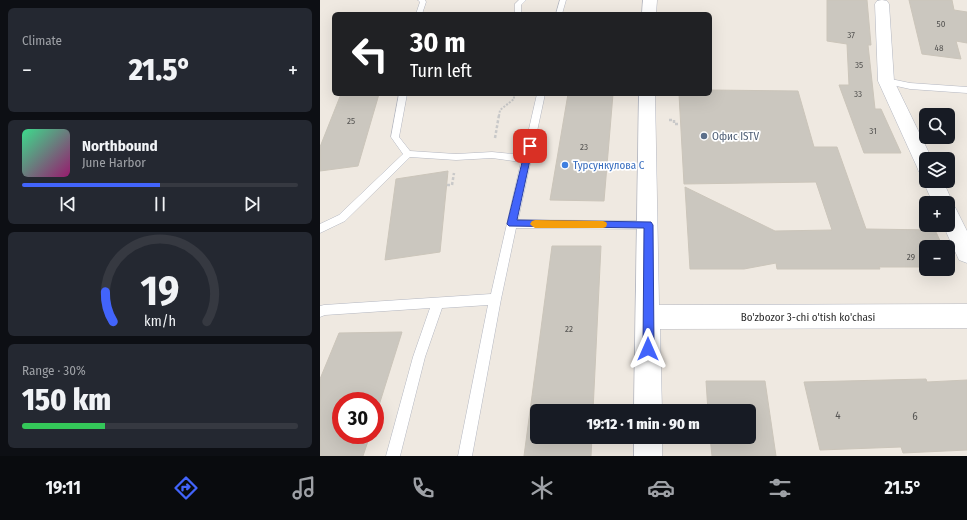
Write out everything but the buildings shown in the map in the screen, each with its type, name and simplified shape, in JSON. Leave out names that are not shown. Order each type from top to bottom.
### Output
[{"type":"street","points":[[649,12],[650,0]]},
{"type":"street","points":[[882,4],[886,81],[919,152]]},
{"type":"street","points":[[647,96],[648,404]]},
{"type":"street","points":[[955,228],[967,253]]},
{"type":"street","name":"Bo'zbozor 3-chi o'tish ko'chasi","points":[[648,318],[967,316]]},
{"type":"street","points":[[648,444],[648,456]]},
{"type":"lane","points":[[420,12],[423,2],[421,0]]},
{"type":"lane","points":[[518,12],[518,4],[523,0]]},
{"type":"lane","points":[[560,12],[563,0]]},
{"type":"lane","points":[[886,81],[910,86],[967,90]]},
{"type":"lane","points":[[403,96],[395,137],[408,154]]},
{"type":"lane","points":[[465,456],[495,299],[541,96]]},
{"type":"lane","points":[[320,229],[342,218],[408,154],[456,157],[492,155],[527,159]]},
{"type":"lane","points":[[512,224],[648,225]]},
{"type":"lane","points":[[320,312],[324,310],[495,299]]},
{"type":"lane","points":[[393,456],[419,357],[438,303]]},
{"type":"path","points":[[492,155],[500,110],[514,99],[514,96]]},
{"type":"path","points":[[674,120],[674,124],[680,124]]},
{"type":"slow traffic","points":[[535,224],[603,224]]},
{"type":"place","name":"Офис ISTV","points":[[704,136]]},
{"type":"place","name":"Турсункулова С","points":[[565,165]]},
{"type":"route","points":[[530,146],[512,224],[648,225],[648,349]]}]
